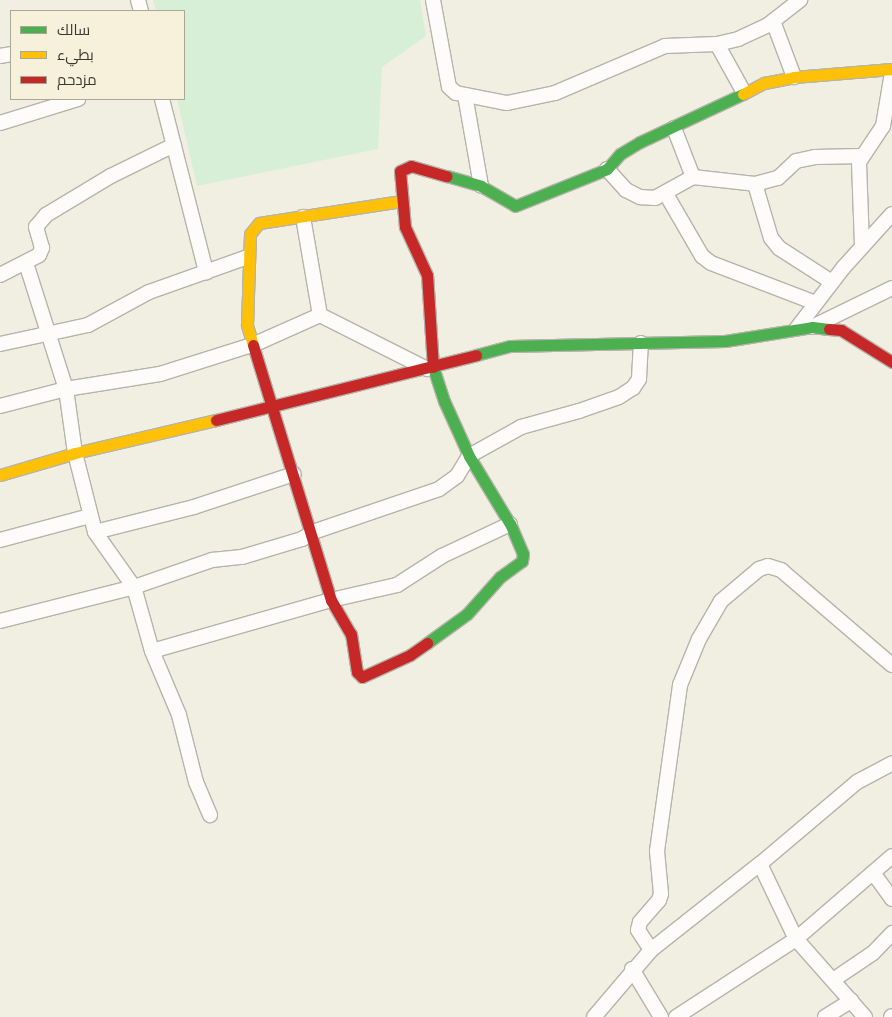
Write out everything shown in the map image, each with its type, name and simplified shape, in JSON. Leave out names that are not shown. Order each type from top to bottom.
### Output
[{"type":"street","points":[[433,0],[450,87],[465,95],[520,102],[591,80],[665,46],[718,44],[753,33],[773,21],[800,0]]},
{"type":"street","points":[[773,21],[794,77]]},
{"type":"street","points":[[718,44],[743,91]]},
{"type":"street","points":[[401,201],[259,223],[252,228],[248,257],[245,316],[313,532],[331,600],[351,634],[357,672],[362,677],[424,645],[467,614],[500,576],[522,562],[523,554],[510,524],[469,456],[448,413],[430,368],[427,274],[405,227],[401,201],[400,171],[405,166],[481,186],[515,206],[607,169],[620,154],[640,142],[674,128],[743,91],[794,77],[892,71],[883,126],[878,136],[861,156],[858,179],[862,245]]},
{"type":"street","points":[[465,95],[481,186]]},
{"type":"street","points":[[0,123],[75,100]]},
{"type":"street","points":[[162,100],[206,272]]},
{"type":"street","points":[[674,128],[693,177]]},
{"type":"street","points":[[878,136],[892,132]]},
{"type":"street","points":[[0,275],[39,255],[42,248],[36,227],[46,215],[111,176],[174,145]]},
{"type":"street","points":[[607,169],[626,190],[640,197],[655,198],[666,194],[693,177],[755,184],[778,178],[796,161],[815,157],[861,156]]},
{"type":"street","points":[[755,184],[770,238],[779,248],[832,282]]},
{"type":"street","points":[[666,194],[702,256],[711,262],[816,303]]},
{"type":"street","points":[[797,328],[862,245],[892,214]]},
{"type":"street","points":[[303,217],[320,315]]},
{"type":"street","points":[[0,344],[50,334],[102,319],[148,292],[248,257]]},
{"type":"street","points":[[26,263],[66,389],[75,453],[95,532],[134,588],[152,651],[179,715],[196,782],[210,815]]},
{"type":"street","points":[[812,327],[892,288]]},
{"type":"street","points":[[0,406],[66,389],[142,378],[255,344],[320,315],[430,368]]},
{"type":"street","points":[[0,475],[75,453],[273,407],[510,346],[725,340],[812,327],[840,330],[892,362]]},
{"type":"street","points":[[0,621],[134,588],[206,562],[242,556],[302,539],[313,532],[440,489],[457,476],[469,456],[521,427],[619,397],[639,379],[641,343]]},
{"type":"street","points":[[95,532],[194,507],[294,474]]},
{"type":"street","points":[[0,540],[90,516]]},
{"type":"street","points":[[152,651],[331,600],[397,585],[442,556],[510,524]]},
{"type":"street","points":[[651,950],[638,930],[640,922],[660,900],[657,851],[680,685],[699,639],[720,601],[759,569],[768,566],[781,570],[892,665]]},
{"type":"street","points":[[594,1017],[632,969],[651,950],[760,864],[857,782],[892,763]]},
{"type":"street","points":[[676,1017],[796,939],[874,874],[892,856]]},
{"type":"street","points":[[760,864],[796,939],[865,1017]]},
{"type":"street","points":[[874,874],[892,899]]},
{"type":"street","points":[[833,980],[873,953],[892,933]]},
{"type":"street","points":[[632,969],[661,1017]]},
{"type":"street","points":[[826,1017],[851,1001]]},
{"type":"green space","points":[[153,0],[420,0],[426,36],[382,67],[378,149],[197,186],[177,100],[185,100],[185,10],[156,10]]},
{"type":"traffic: fast","points":[[447,176],[481,186],[515,206],[607,169],[620,154],[640,142],[743,94]]},
{"type":"traffic: fast","points":[[476,355],[510,346],[725,341],[812,327],[829,329]]},
{"type":"traffic: fast","points":[[427,643],[467,614],[500,577],[522,561],[523,554],[510,524],[469,456],[444,401],[433,367]]},
{"type":"traffic: slow","points":[[743,94],[764,83],[794,77],[892,69]]},
{"type":"traffic: slow","points":[[253,345],[247,325],[250,234],[259,223],[401,201]]},
{"type":"traffic: slow","points":[[0,475],[75,453],[216,420]]},
{"type":"traffic: jam","points":[[433,367],[427,275],[405,227],[400,171],[411,166],[447,176]]},
{"type":"traffic: jam","points":[[829,329],[841,330],[892,362]]},
{"type":"traffic: jam","points":[[253,345],[331,600],[351,634],[357,672],[362,677],[410,655],[427,643]]},
{"type":"traffic: jam","points":[[216,420],[476,355]]}]
